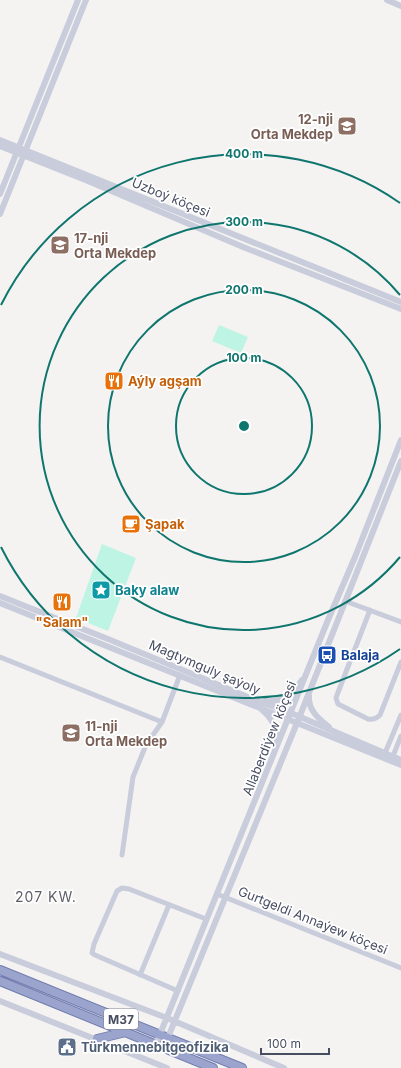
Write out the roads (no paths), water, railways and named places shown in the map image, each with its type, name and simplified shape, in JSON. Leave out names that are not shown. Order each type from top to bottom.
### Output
[{"type":"highway","name":"M37","points":[[0,970],[242,1068]]},
{"type":"highway","name":"M37","points":[[0,981],[213,1068]]},
{"type":"highway","points":[[97,1039],[126,1032]]},
{"type":"street","points":[[0,194],[78,0]]},
{"type":"street","points":[[0,214],[86,0]]},
{"type":"street","points":[[387,0],[401,6]]},
{"type":"street","name":"Uzboý köçesi","points":[[0,140],[18,150],[243,247],[401,309]]},
{"type":"street","name":"Uzboý köçesi","points":[[0,146],[18,150]]},
{"type":"street","name":"Uzboý köçesi","points":[[25,153],[401,302]]},
{"type":"street","name":"Allaberdiýew köçesi","points":[[164,1036],[167,1018],[355,557],[401,440]]},
{"type":"street","name":"Allaberdiýew köçesi","points":[[160,1046],[164,1036],[174,1021],[298,720],[401,461]]},
{"type":"street","name":"Magtymguly şaýoly","points":[[0,596],[116,642],[255,700],[291,713],[298,720],[401,765]]},
{"type":"street","points":[[345,601],[401,622]]},
{"type":"street","name":"Magtymguly şaýoly","points":[[0,603],[288,720],[298,720],[340,734],[401,760]]},
{"type":"street","points":[[370,610],[337,695],[336,698],[338,704],[368,719],[373,720],[377,718],[380,715],[401,662]]},
{"type":"street","points":[[0,657],[162,722]]},
{"type":"street","points":[[255,700],[274,702],[281,700],[300,683],[310,665]]},
{"type":"street","points":[[122,855],[133,777],[146,745],[162,722],[180,676]]},
{"type":"street","points":[[309,691],[308,702],[315,715],[332,730],[340,734]]},
{"type":"street","points":[[260,708],[274,724],[277,737],[277,747]]},
{"type":"street","points":[[385,753],[401,715]]},
{"type":"street","points":[[393,756],[401,736]]},
{"type":"street","points":[[178,991],[95,956],[92,953],[94,944],[118,891],[122,888],[129,889],[206,920]]},
{"type":"street","name":"Gurtgeldi Annaýew köçesi","points":[[217,894],[401,968]]},
{"type":"street","points":[[140,975],[169,905]]},
{"type":"street","points":[[0,954],[167,1018],[284,1068]]},
{"type":"street","points":[[0,1001],[167,1068]]},
{"type":"place","name":"12-nji Orta Mekdep","points":[[347,126]]},
{"type":"place","name":"17-nji Orta Mekdep","points":[[60,245]]},
{"type":"place","name":"Aýly agşam","points":[[114,381]]},
{"type":"place","name":"Şapak","points":[[131,524]]},
{"type":"place","name":"Baky alaw","points":[[101,590]]},
{"type":"place","name":"\"Salam\"","points":[[62,602]]},
{"type":"place","name":"Balaja","points":[[327,655]]},
{"type":"place","name":"11-nji Orta Mekdep","points":[[71,733]]},
{"type":"place","name":"Türkmennebitgeofizika","points":[[67,1047]]},
{"type":"district","name":"207 KW.","points":[[46,896]]}]
